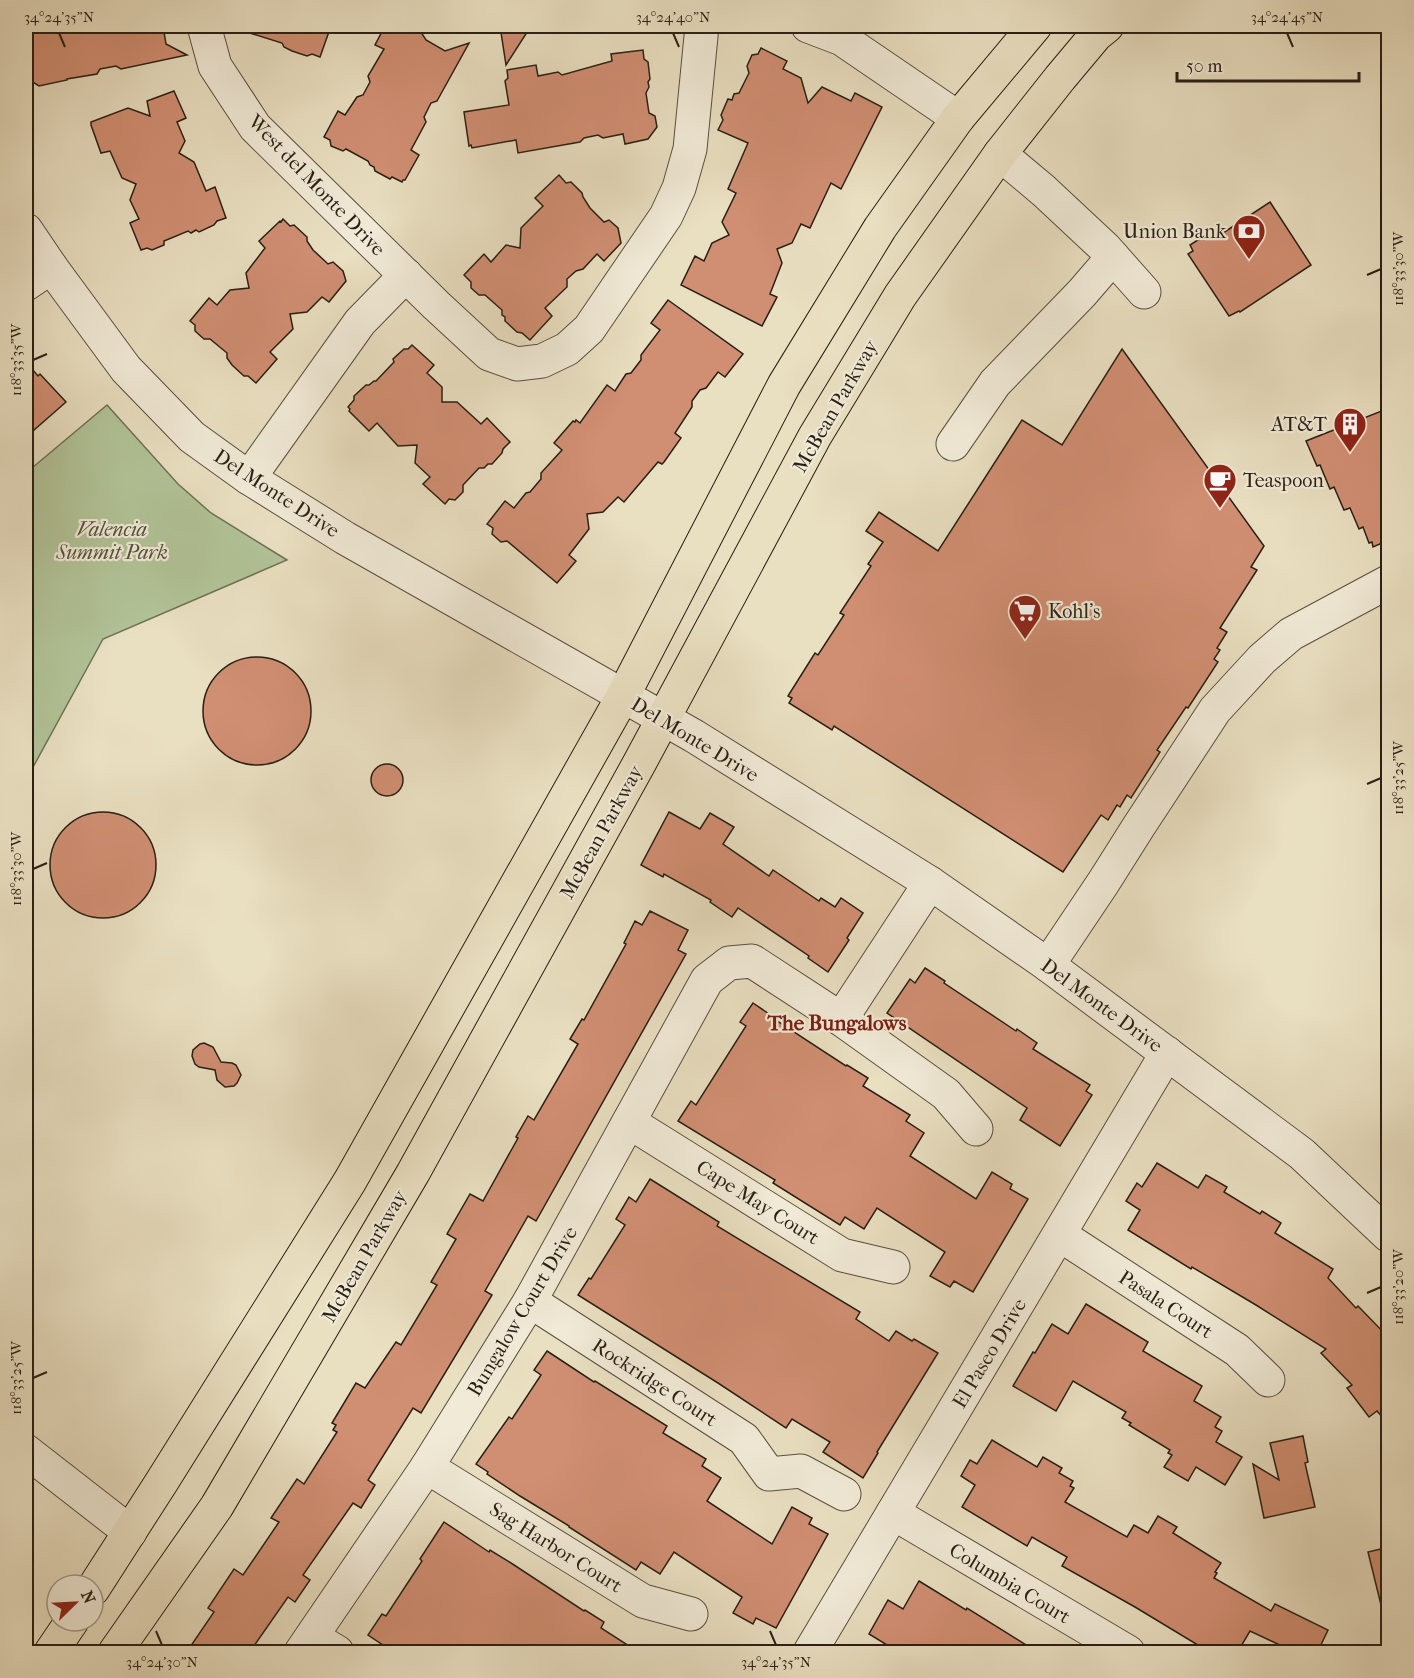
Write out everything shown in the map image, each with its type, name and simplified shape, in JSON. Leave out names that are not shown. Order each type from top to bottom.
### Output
[{"type":"main road","points":[[103,1573],[350,1181],[623,696],[784,385],[880,228],[958,118],[1035,26]]},
{"type":"main road","name":"McBean Parkway","points":[[115,1653],[217,1506],[389,1213],[663,718],[815,436],[900,296],[1000,154],[1060,78],[1096,35],[1107,26]]},
{"type":"main road","points":[[51,1653],[64,1633]]},
{"type":"street","name":"West del Monte Drive","points":[[204,26],[215,66],[255,127],[489,354],[517,364],[542,361],[567,349],[589,329],[666,216],[679,188],[690,149],[702,26]]},
{"type":"street","points":[[808,26],[842,39],[958,118]]},
{"type":"street","points":[[1000,154],[1044,190],[1113,256],[1144,292]]},
{"type":"street","name":"Del Monte Drive","points":[[26,230],[38,276],[192,437],[249,478],[345,538],[694,736],[930,883],[1047,965],[1302,1154],[1389,1235]]},
{"type":"street","points":[[953,444],[995,383],[1082,293],[1113,256]]},
{"type":"street","points":[[249,478],[360,322],[406,275]]},
{"type":"street","points":[[1047,965],[1215,710],[1262,659],[1291,634],[1389,582]]},
{"type":"street","points":[[930,883],[841,1019],[946,1094],[976,1129]]},
{"type":"street","name":"Bungalow Court Drive","points":[[317,1647],[530,1301],[707,980],[729,963],[752,961],[841,1019]]},
{"type":"street","name":"El Paseo Drive","points":[[810,1653],[1167,1053]]},
{"type":"street","name":"Cape May Court","points":[[629,1122],[842,1256],[892,1267]]},
{"type":"street","name":"Pasala Court","points":[[1060,1235],[1237,1350],[1268,1380]]},
{"type":"street","name":"Rockridge Court","points":[[530,1301],[744,1439],[770,1474],[801,1471],[844,1494]]},
{"type":"street","points":[[26,1451],[130,1532]]},
{"type":"street","name":"Sag Harbor Court","points":[[427,1467],[643,1601],[691,1614]]},
{"type":"street","name":"Columbia Court","points":[[893,1513],[1128,1653]]},
{"type":"green space","name":"Valencia Summit Park","points":[[107,405],[178,484],[211,513],[287,560],[103,639],[26,780],[26,473]]},
{"type":"building","points":[[26,26],[163,26],[166,44],[187,55],[121,69],[116,66],[100,69],[97,74],[39,86],[31,81],[28,64],[31,51]]},
{"type":"building","points":[[241,26],[331,26],[320,57],[292,51],[284,47],[282,43],[240,30]]},
{"type":"building","points":[[385,26],[412,26],[419,29],[426,40],[445,51],[469,43],[437,101],[431,103],[424,117],[426,122],[411,150],[419,155],[402,182],[375,171],[368,161],[346,149],[343,151],[331,146],[330,140],[324,137],[338,111],[345,115],[357,97],[363,95],[370,82],[368,76],[384,49],[375,45]]},
{"type":"building","points":[[500,26],[531,26],[506,65]]},
{"type":"building","points":[[761,48],[787,61],[783,69],[801,78],[808,103],[822,87],[851,101],[855,93],[882,107],[841,189],[831,183],[810,228],[801,224],[792,243],[777,249],[782,263],[770,294],[777,297],[762,326],[681,285],[695,256],[704,261],[712,243],[729,235],[722,222],[736,193],[728,189],[748,143],[718,130],[728,99],[732,100],[734,94],[739,93],[749,73],[747,66],[752,55],[758,54]]},
{"type":"building","points":[[643,50],[644,59],[648,62],[650,79],[646,93],[649,113],[655,116],[657,127],[648,139],[625,144],[623,134],[603,138],[598,135],[584,138],[580,142],[518,153],[516,140],[472,148],[471,145],[469,146],[464,112],[509,105],[505,81],[508,78],[507,70],[536,65],[538,76],[558,72],[562,75],[612,61],[611,54]]},
{"type":"building","points":[[174,91],[186,118],[177,122],[185,141],[179,153],[194,162],[206,191],[215,187],[226,218],[199,232],[188,231],[164,241],[164,245],[152,250],[147,248],[141,250],[130,223],[139,219],[130,200],[136,184],[122,178],[110,151],[101,153],[91,122],[128,108],[150,116],[147,101]]},
{"type":"building","points":[[559,175],[566,183],[571,182],[582,193],[590,208],[604,222],[609,220],[618,228],[621,243],[604,261],[597,254],[583,269],[576,271],[567,279],[567,287],[545,308],[552,316],[530,340],[505,321],[502,310],[485,295],[479,295],[471,288],[471,282],[464,275],[484,254],[491,262],[506,245],[520,248],[521,228],[543,206],[535,198]]},
{"type":"building","name":"Union Bank","points":[[1270,202],[1311,265],[1240,312],[1229,316],[1188,254],[1193,251],[1190,245],[1213,230],[1217,235],[1223,231],[1223,233]]},
{"type":"building","points":[[283,219],[307,237],[313,250],[328,264],[333,262],[343,271],[346,281],[329,302],[322,297],[307,312],[290,314],[293,329],[270,352],[277,359],[256,383],[232,365],[227,358],[227,353],[210,339],[204,339],[195,331],[195,325],[190,321],[209,298],[217,305],[230,290],[249,288],[246,273],[265,248],[259,241]]},
{"type":"building","points":[[668,300],[743,354],[725,377],[718,372],[706,388],[700,390],[675,433],[681,438],[664,462],[662,464],[658,462],[624,502],[618,497],[603,512],[587,514],[589,529],[569,555],[576,561],[557,583],[507,541],[501,542],[492,534],[493,528],[487,524],[505,501],[514,508],[526,493],[530,492],[541,479],[541,473],[562,450],[554,443],[573,421],[580,423],[607,385],[615,391],[626,374],[631,373],[660,330],[651,323]]},
{"type":"building","points":[[412,345],[434,365],[427,373],[442,387],[442,402],[457,402],[481,424],[487,418],[510,442],[492,464],[479,468],[463,485],[463,492],[455,500],[449,499],[445,504],[423,484],[430,477],[415,463],[417,445],[398,446],[377,423],[369,431],[349,411],[348,407],[354,400],[354,396],[366,385],[376,381],[394,362],[393,359]]},
{"type":"building","name":"Kohl's","points":[[1122,349],[1264,546],[1251,567],[1257,570],[1220,628],[1227,632],[1217,648],[1220,650],[1214,659],[1218,662],[1157,750],[1160,752],[1131,798],[1127,795],[1120,807],[1117,805],[1108,820],[1101,815],[1063,872],[834,726],[832,730],[789,703],[792,698],[788,696],[815,653],[818,655],[844,615],[840,613],[871,566],[868,564],[883,542],[866,531],[879,512],[938,551],[1022,420],[1062,445]]},
{"type":"building","points":[[26,362],[66,402],[26,437]]},
{"type":"building","points":[[1389,408],[1389,540],[1373,547],[1363,527],[1359,529],[1350,508],[1344,510],[1334,487],[1330,489],[1306,441]]},
{"type":"building","points":[[257,657],[278,661],[295,673],[307,690],[311,711],[307,732],[295,749],[278,761],[257,765],[236,761],[219,749],[207,732],[203,711],[207,690],[219,673],[236,661]]},
{"type":"building","points":[[387,764],[398,769],[403,780],[398,791],[387,796],[376,791],[371,780],[376,769]]},
{"type":"building","points":[[103,812],[123,816],[141,827],[152,845],[156,865],[152,885],[141,903],[123,914],[103,918],[83,914],[65,903],[54,885],[50,865],[54,845],[65,827],[83,816]]},
{"type":"building","points":[[669,812],[700,829],[710,813],[734,827],[723,844],[769,876],[773,870],[819,901],[821,898],[835,907],[841,898],[863,913],[828,972],[808,958],[809,956],[738,908],[732,917],[710,902],[711,900],[664,874],[663,877],[641,865]]},
{"type":"building","points":[[650,911],[688,930],[678,950],[686,954],[536,1221],[528,1216],[485,1291],[492,1295],[421,1413],[413,1408],[368,1480],[375,1485],[361,1508],[353,1503],[303,1575],[310,1580],[295,1602],[288,1597],[249,1653],[186,1653],[214,1612],[208,1608],[234,1569],[243,1575],[279,1522],[271,1518],[297,1479],[304,1484],[337,1432],[333,1430],[336,1425],[332,1423],[356,1383],[365,1388],[396,1342],[401,1345],[437,1285],[431,1282],[456,1239],[447,1234],[470,1194],[483,1201],[528,1116],[534,1120],[578,1044],[570,1039],[582,1019],[584,1020],[626,944],[624,943],[635,921],[642,925]]},
{"type":"building","points":[[925,968],[945,981],[944,983],[1037,1043],[1033,1049],[1090,1085],[1086,1091],[1092,1095],[1060,1146],[1020,1120],[1027,1108],[887,1013],[910,979],[915,983]]},
{"type":"building","points":[[753,1003],[846,1066],[868,1078],[863,1086],[910,1115],[906,1121],[924,1133],[910,1156],[976,1199],[992,1172],[1012,1184],[1010,1189],[1028,1199],[973,1292],[954,1281],[950,1287],[930,1276],[945,1252],[877,1208],[864,1229],[845,1217],[840,1225],[773,1183],[775,1180],[678,1121],[691,1101],[696,1105],[746,1026],[740,1022]]},
{"type":"building","points":[[204,1043],[213,1047],[221,1062],[236,1065],[241,1075],[234,1086],[225,1087],[217,1080],[215,1070],[195,1064],[192,1056],[193,1050]]},
{"type":"building","points":[[1157,1163],[1198,1188],[1206,1175],[1227,1187],[1224,1192],[1260,1214],[1262,1211],[1281,1223],[1275,1233],[1333,1269],[1328,1278],[1389,1338],[1389,1425],[1377,1411],[1369,1417],[1347,1388],[1352,1385],[1321,1353],[1326,1349],[1128,1230],[1140,1210],[1126,1201],[1137,1183],[1142,1187]]},
{"type":"building","points":[[650,1179],[719,1222],[717,1226],[860,1312],[856,1319],[889,1341],[896,1331],[938,1353],[863,1478],[823,1452],[830,1442],[792,1419],[786,1428],[578,1295],[589,1278],[591,1279],[625,1225],[616,1219],[629,1197],[636,1202]]},
{"type":"building","points":[[1086,1304],[1148,1342],[1143,1351],[1202,1386],[1194,1401],[1221,1417],[1215,1427],[1222,1431],[1216,1442],[1242,1457],[1225,1485],[1196,1467],[1188,1481],[1164,1467],[1172,1455],[1168,1453],[1170,1450],[1129,1425],[1131,1423],[1122,1418],[1126,1412],[1073,1381],[1056,1411],[1013,1386],[1052,1324],[1068,1334]]},
{"type":"building","points":[[547,1351],[667,1426],[663,1433],[706,1459],[702,1466],[721,1478],[707,1501],[772,1544],[792,1507],[812,1518],[809,1524],[828,1534],[776,1628],[756,1618],[753,1624],[733,1613],[742,1597],[674,1552],[660,1574],[641,1562],[636,1570],[520,1496],[476,1464],[509,1417],[512,1419],[541,1375],[534,1370]]},
{"type":"building","points":[[1303,1436],[1308,1462],[1305,1463],[1315,1507],[1264,1518],[1253,1464],[1279,1480],[1270,1443]]},
{"type":"building","points":[[992,1440],[1037,1467],[1043,1457],[1062,1468],[1059,1473],[1073,1481],[1070,1486],[1074,1488],[1065,1502],[1127,1537],[1134,1525],[1148,1533],[1158,1516],[1177,1527],[1173,1533],[1221,1563],[1214,1578],[1271,1611],[1275,1604],[1328,1630],[1317,1653],[1282,1653],[1284,1647],[1250,1631],[1237,1653],[1211,1653],[1062,1566],[1067,1557],[1032,1537],[1027,1546],[962,1507],[975,1485],[961,1476],[970,1460],[977,1464]]},
{"type":"building","points":[[444,1522],[604,1622],[601,1628],[640,1653],[395,1653],[368,1635],[382,1614],[386,1616]]},
{"type":"building","points":[[1389,1547],[1389,1604],[1381,1605],[1368,1552]]},
{"type":"building","points":[[919,1581],[1039,1653],[900,1653],[869,1634],[888,1600],[903,1609]]},
{"type":"place","name":"Union Bank","points":[[1249,260]]},
{"type":"place","name":"AT&T","points":[[1350,453]]},
{"type":"place","name":"Teaspoon","points":[[1220,509]]},
{"type":"place","name":"Kohl's","points":[[1025,640]]},
{"type":"district","name":"The Bungalows","points":[[837,1023]]}]
